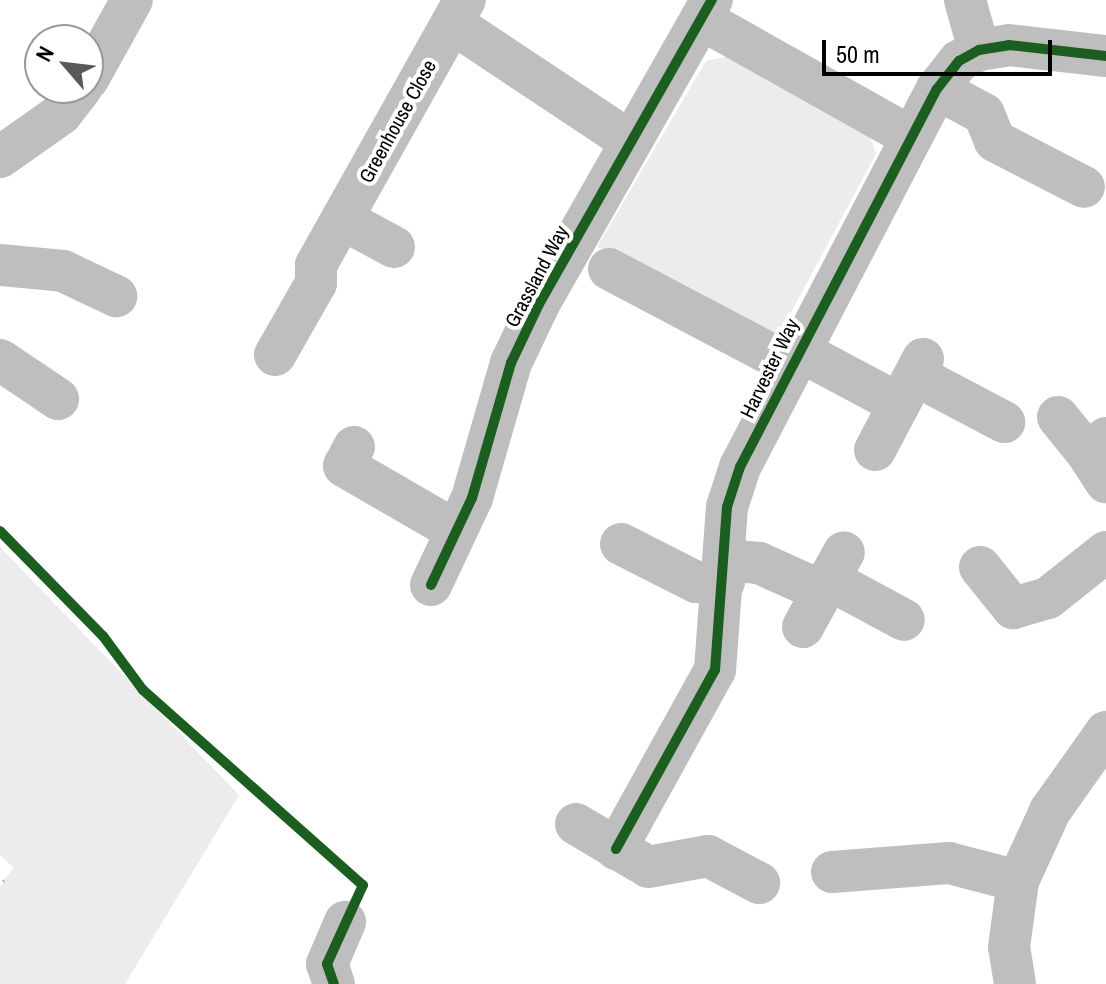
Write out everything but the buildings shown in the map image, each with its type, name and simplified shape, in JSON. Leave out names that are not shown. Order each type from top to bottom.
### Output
[{"type":"street","points":[[104,50],[132,0]]},
{"type":"street","points":[[965,0],[979,50],[1009,45],[1106,56]]},
{"type":"street","name":"Greenhouse Close","points":[[275,355],[316,283],[316,265],[461,6],[628,140]]},
{"type":"street","points":[[706,10],[911,137]]},
{"type":"street","name":"Grassland Way","points":[[431,585],[456,531],[511,363],[628,140],[706,10]]},
{"type":"street","name":"Harvester Way","points":[[645,865],[715,670],[725,571],[727,507],[740,467],[793,357],[937,89],[959,61],[979,50]]},
{"type":"street","points":[[937,89],[984,114],[995,141],[1084,187]]},
{"type":"street","points":[[0,157],[61,114],[69,104]]},
{"type":"street","points":[[342,219],[394,247]]},
{"type":"street","points":[[0,265],[63,271],[116,296]]},
{"type":"street","points":[[609,269],[793,357],[912,379],[1004,422]]},
{"type":"street","points":[[0,360],[58,399]]},
{"type":"street","points":[[875,450],[912,379]]},
{"type":"street","points":[[1058,417],[1100,458]]},
{"type":"street","points":[[354,447],[344,466],[456,531]]},
{"type":"street","points":[[621,544],[696,582],[759,563],[904,620]]},
{"type":"street","points":[[980,567],[1013,608],[1048,598],[1106,552]]},
{"type":"street","points":[[1015,984],[1009,947],[1018,881],[1050,811],[1106,732]]},
{"type":"street","points":[[576,824],[645,865],[708,856],[759,883]]},
{"type":"street","points":[[851,857],[949,863],[1018,881]]},
{"type":"street","points":[[334,984],[327,964],[345,922]]},
{"type":"shaded area","points":[[729,56],[870,136],[876,154],[774,344],[597,247],[706,61]]},
{"type":"shaded area","points":[[0,547],[239,795],[125,984],[0,984],[0,885],[14,868],[0,855]]},
{"type":"cycle path","points":[[431,585],[472,498],[511,363],[539,304],[712,0]]},
{"type":"cycle path","points":[[616,849],[715,670],[727,507],[740,467],[937,89],[959,61],[979,50],[1009,45],[1106,56]]},
{"type":"cycle path","points":[[0,531],[103,636],[143,690],[363,885],[327,964],[334,984]]}]
